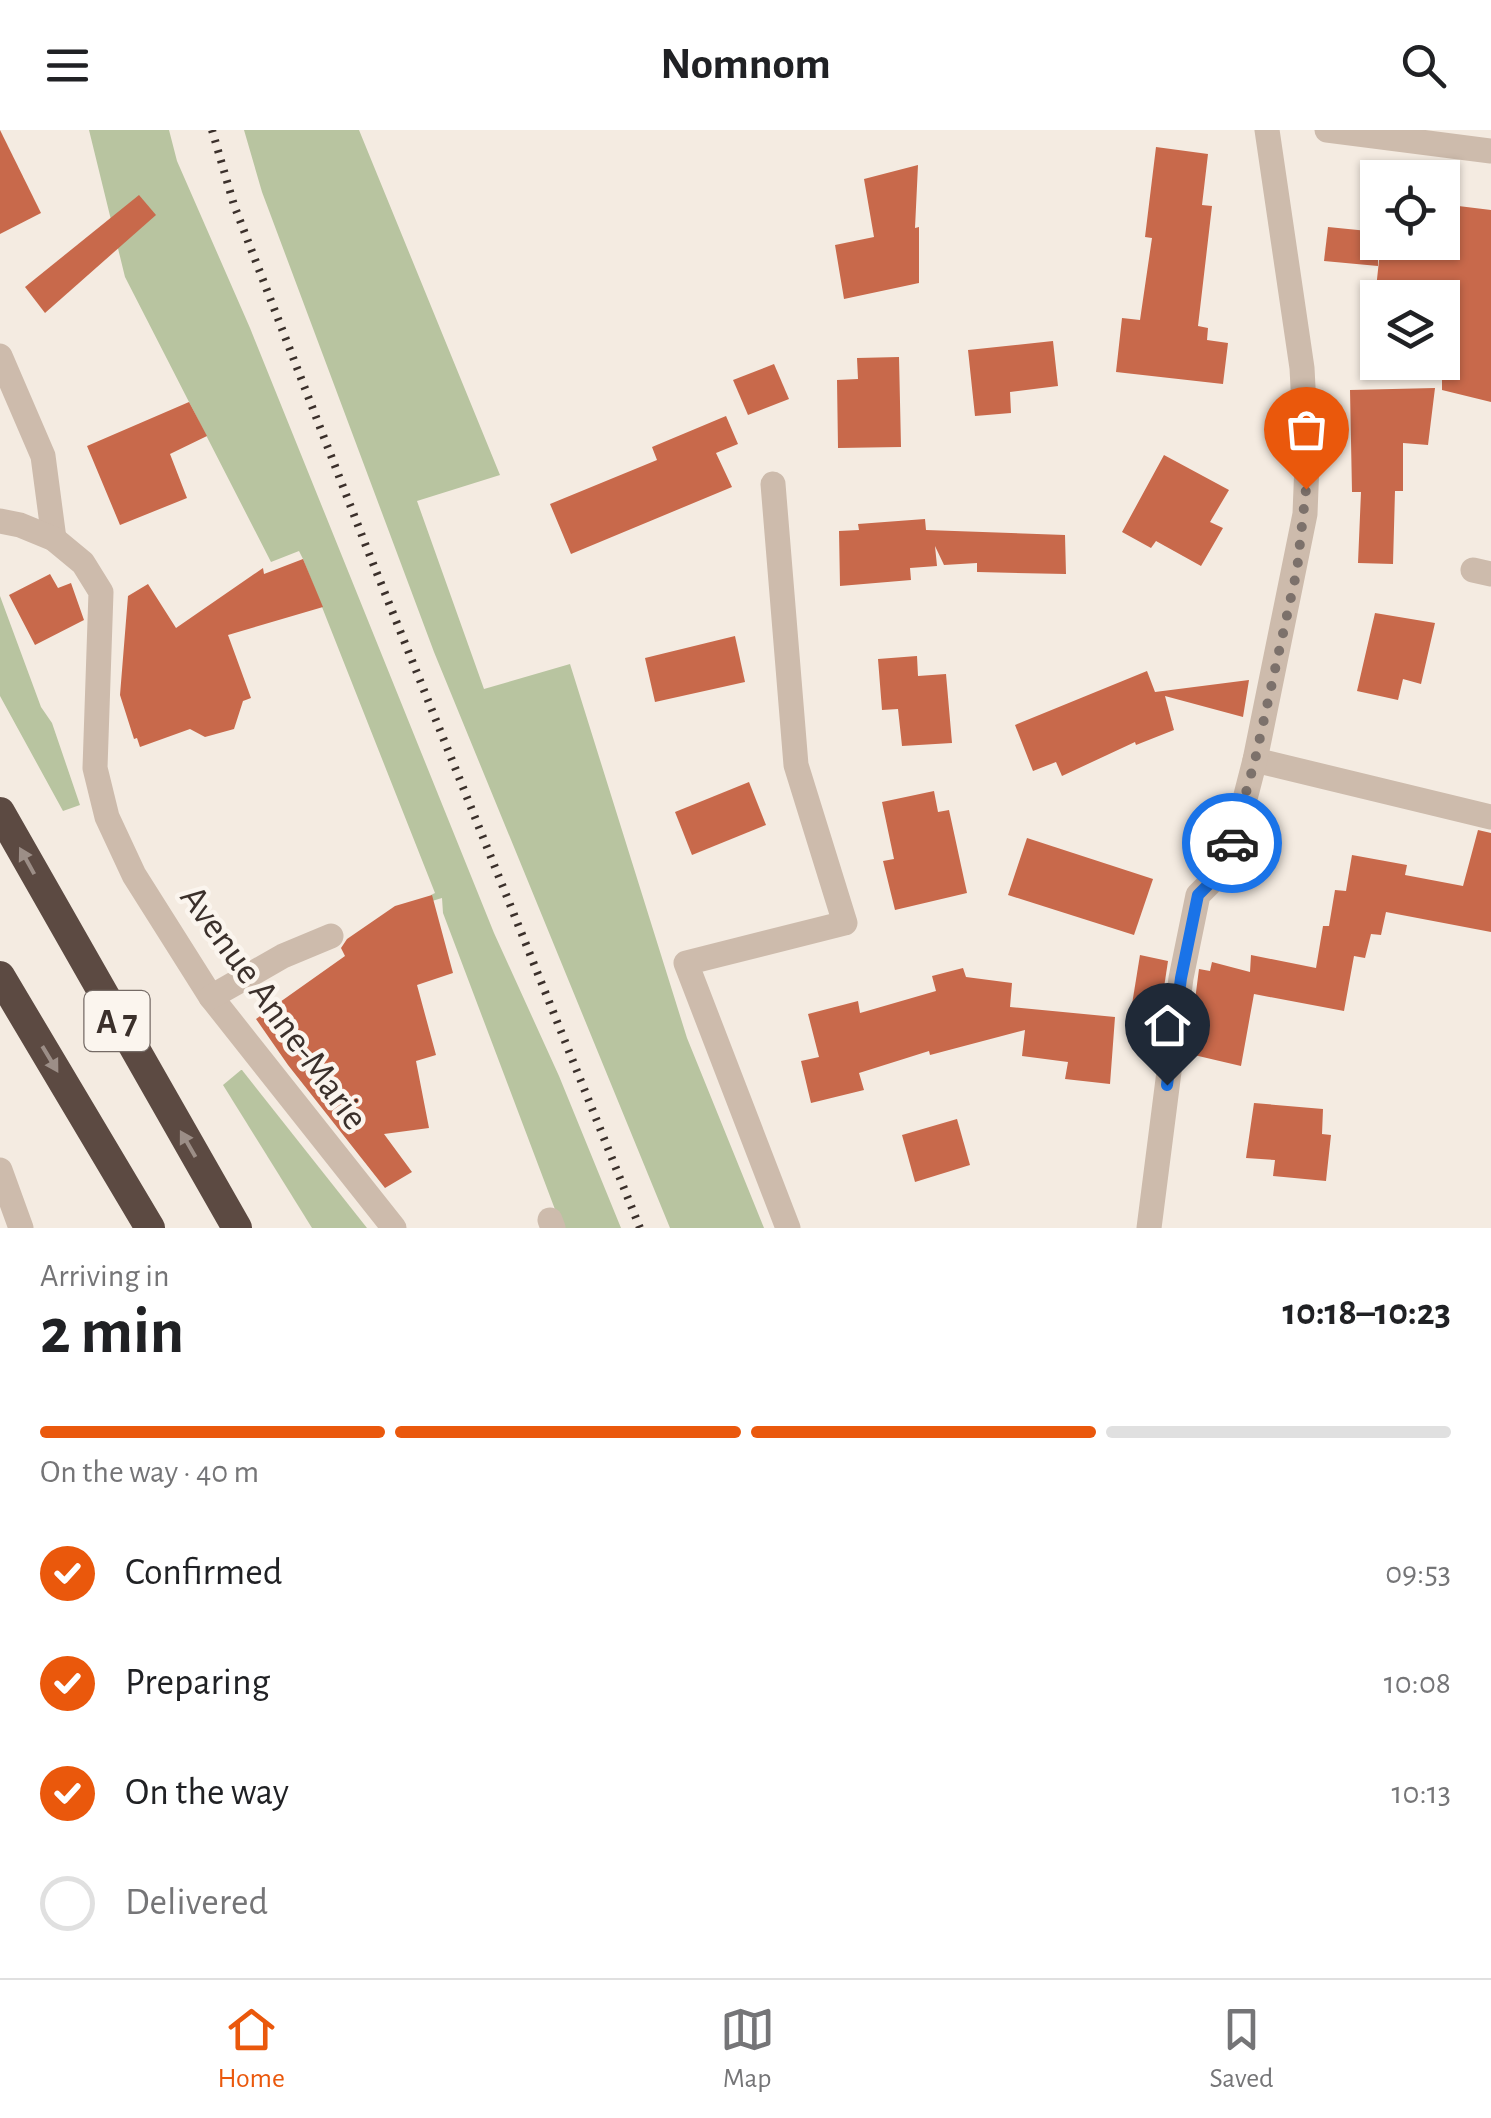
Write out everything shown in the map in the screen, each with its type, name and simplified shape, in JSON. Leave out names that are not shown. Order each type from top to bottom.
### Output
[{"type":"highway","name":"A 7","points":[[0,812],[236,1228]]},
{"type":"highway","name":"A 7","points":[[0,976],[150,1228]]},
{"type":"street","points":[[1149,1228],[1181,978],[1198,895],[1228,865],[1255,760],[1306,514],[1302,368],[1267,130]]},
{"type":"street","points":[[1327,130],[1491,150]]},
{"type":"street","points":[[0,356],[44,456],[54,539]]},
{"type":"street","points":[[774,484],[796,764],[846,923],[686,963],[788,1228]]},
{"type":"street","name":"Avenue Anne-Marie","points":[[0,521],[54,539],[83,563],[101,592],[95,768],[107,817],[134,875],[211,997],[394,1228]]},
{"type":"street","points":[[1255,760],[1491,816]]},
{"type":"street","points":[[211,997],[283,956],[330,936]]},
{"type":"street","points":[[0,1170],[20,1228]]},
{"type":"green space","points":[[89,130],[169,130],[177,161],[250,328],[494,933],[559,1076],[621,1228],[562,1228],[443,913],[442,898],[432,901],[431,895],[435,893],[303,559],[299,551],[271,562],[125,277]]},
{"type":"green space","points":[[244,130],[359,130],[500,475],[417,501],[484,689],[570,664],[687,1038],[764,1228],[670,1228],[434,652],[262,192]]},
{"type":"green space","points":[[0,596],[41,707],[52,723],[80,805],[63,811],[0,696]]},
{"type":"green space","points":[[242,1070],[367,1228],[312,1228],[223,1085]]},
{"type":"building","points":[[0,130],[41,213],[0,234]]},
{"type":"building","points":[[1156,147],[1208,154],[1202,205],[1212,206],[1198,326],[1208,328],[1207,340],[1228,343],[1223,384],[1116,372],[1122,318],[1140,320],[1152,238],[1145,237]]},
{"type":"building","points":[[918,165],[915,228],[919,227],[919,283],[844,299],[835,245],[874,237],[864,179]]},
{"type":"building","points":[[139,195],[156,215],[45,313],[25,287]]},
{"type":"building","points":[[1460,206],[1491,210],[1491,402],[1442,390],[1442,380],[1460,380],[1460,280],[1377,280],[1379,260],[1460,260]]},
{"type":"building","points":[[1328,227],[1360,230],[1360,260],[1378,260],[1378,266],[1324,261]]},
{"type":"building","points":[[1053,341],[1058,386],[1010,392],[1011,413],[975,416],[968,350]]},
{"type":"building","points":[[899,357],[901,447],[838,448],[837,380],[858,379],[857,358]]},
{"type":"building","points":[[774,364],[789,399],[748,415],[733,380]]},
{"type":"building","points":[[1435,388],[1428,445],[1403,443],[1403,491],[1395,491],[1393,564],[1358,563],[1361,492],[1352,492],[1350,390]]},
{"type":"building","points":[[189,402],[207,436],[170,454],[187,498],[120,525],[87,446]]},
{"type":"building","points":[[726,416],[738,444],[716,453],[732,487],[571,554],[550,504],[657,460],[652,447]]},
{"type":"building","points":[[1164,455],[1229,490],[1210,522],[1223,528],[1201,566],[1156,541],[1151,548],[1122,532]]},
{"type":"building","points":[[925,519],[926,530],[1065,535],[1066,574],[977,572],[977,563],[944,565],[935,546],[937,566],[910,568],[911,580],[840,586],[839,531],[859,530],[858,524]]},
{"type":"building","points":[[303,559],[323,607],[228,635],[251,698],[243,701],[234,729],[205,737],[190,729],[140,747],[120,695],[128,596],[148,584],[176,628],[263,568],[264,574]]},
{"type":"building","points":[[50,574],[58,588],[71,583],[84,620],[35,645],[9,595]]},
{"type":"building","points":[[1375,613],[1435,623],[1421,684],[1403,679],[1398,700],[1357,691]]},
{"type":"building","points":[[735,636],[745,682],[655,702],[645,658]]},
{"type":"building","points":[[917,656],[918,676],[946,674],[952,743],[902,746],[898,709],[882,710],[878,659]]},
{"type":"building","points":[[1147,671],[1155,692],[1249,680],[1243,717],[1165,696],[1174,730],[1136,745],[1135,742],[1062,776],[1056,762],[1033,771],[1015,725]]},
{"type":"building","points":[[749,782],[766,825],[692,855],[675,812]]},
{"type":"building","points":[[934,791],[938,812],[949,810],[967,893],[895,910],[883,861],[894,859],[882,802]]},
{"type":"building","points":[[1478,830],[1491,833],[1491,932],[1386,912],[1381,935],[1371,934],[1365,958],[1354,956],[1344,1011],[1254,994],[1241,1066],[1194,1055],[1197,1040],[1190,1039],[1199,969],[1210,971],[1212,962],[1250,972],[1251,955],[1316,968],[1323,926],[1329,926],[1335,890],[1346,891],[1352,855],[1407,865],[1405,875],[1463,886]]},
{"type":"building","points":[[1027,838],[1153,879],[1134,935],[1008,895]]},
{"type":"building","points":[[432,895],[453,973],[417,985],[436,1055],[416,1061],[429,1128],[384,1134],[412,1172],[385,1188],[256,1019],[345,956],[341,948],[347,939],[395,906]]},
{"type":"building","points":[[1140,955],[1168,961],[1157,1034],[1128,1029]]},
{"type":"building","points":[[963,968],[966,977],[1012,983],[1010,1007],[1115,1017],[1110,1084],[1065,1079],[1068,1062],[1022,1056],[1025,1030],[930,1055],[929,1051],[859,1073],[864,1090],[811,1103],[801,1061],[819,1057],[808,1014],[858,1001],[860,1013],[936,991],[932,976]]},
{"type":"building","points":[[1254,1103],[1323,1109],[1322,1134],[1331,1135],[1326,1181],[1273,1176],[1275,1160],[1246,1158]]},
{"type":"building","points":[[957,1119],[970,1165],[915,1182],[902,1135]]},
{"type":"railway","points":[[212,130],[234,205],[366,546],[640,1228]]},
{"type":"way so far","points":[[1232,843],[1255,760],[1297,570],[1306,489]]},
{"type":"route","points":[[1167,1085],[1181,978],[1198,895],[1228,865],[1232,843]]}]
